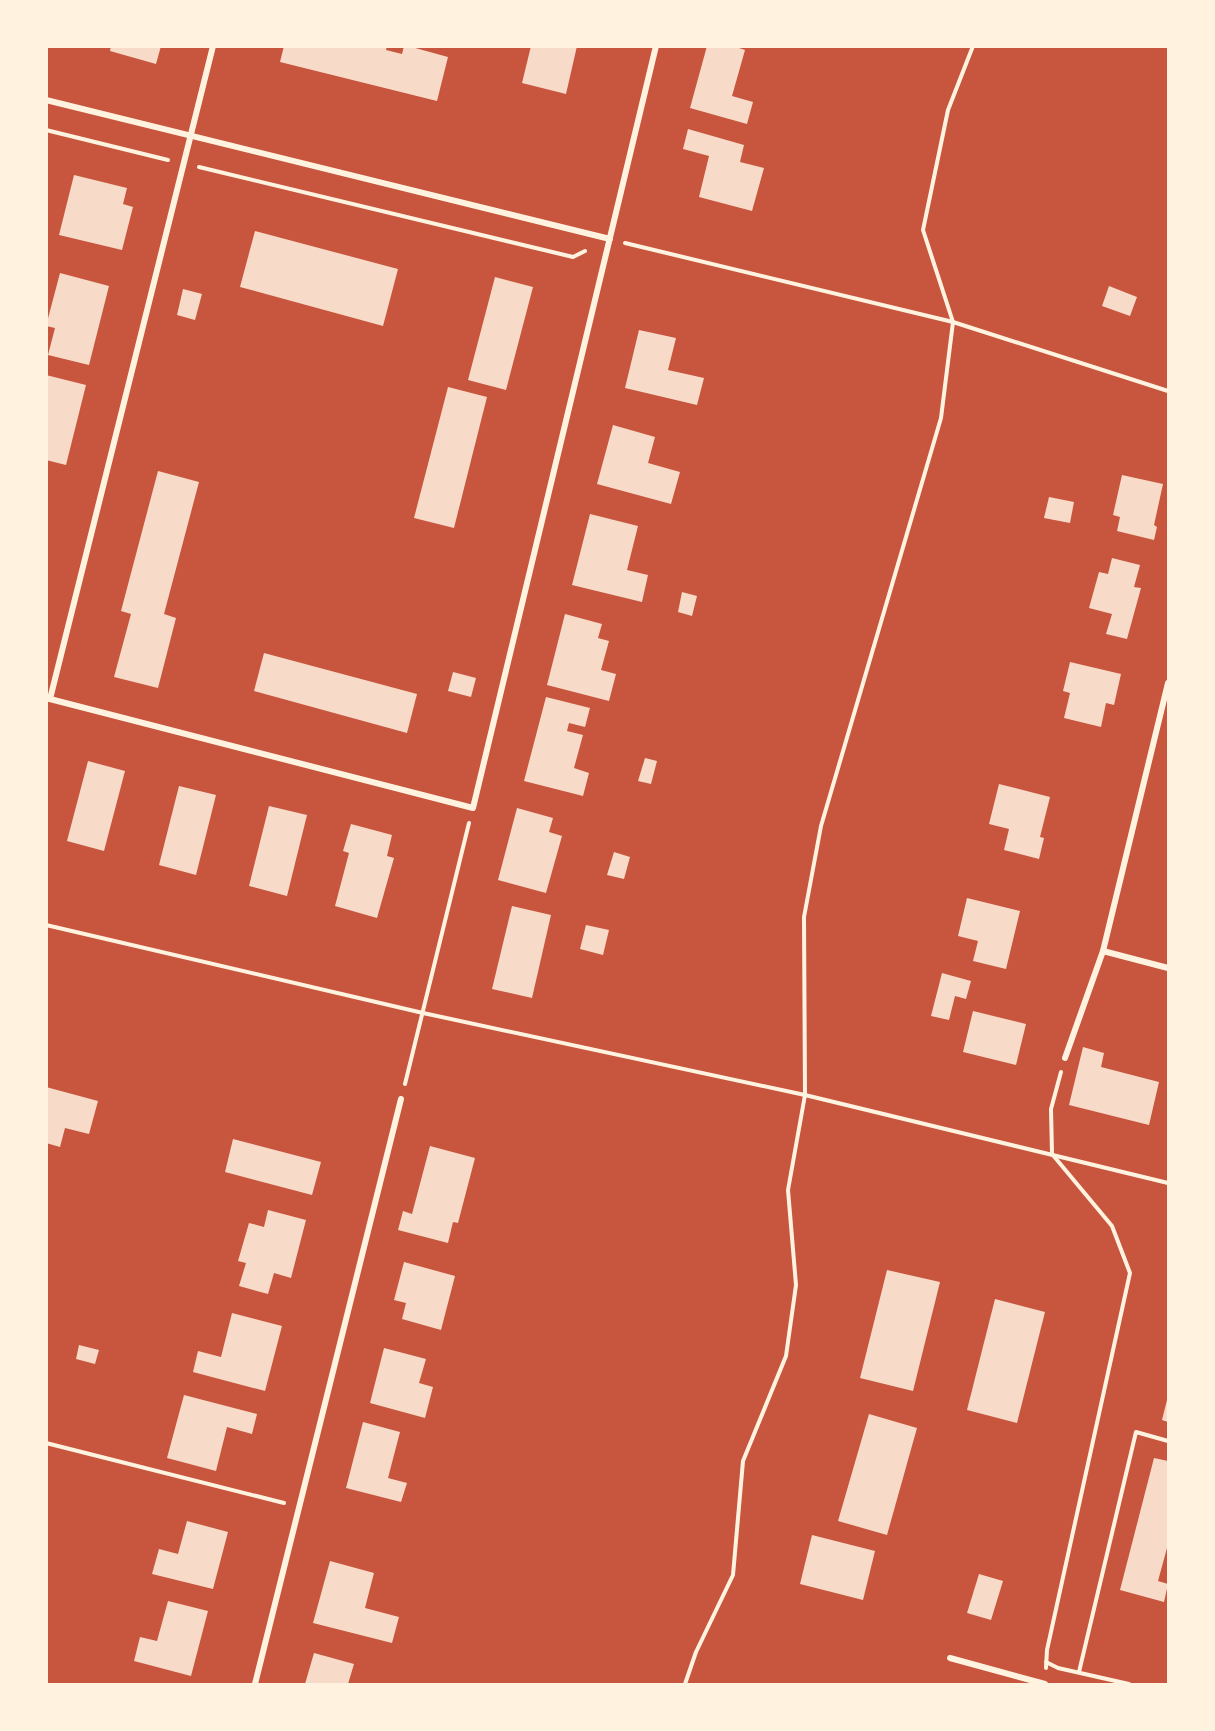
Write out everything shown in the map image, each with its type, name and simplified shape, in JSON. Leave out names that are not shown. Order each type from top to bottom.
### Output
[{"type":"street","points":[[213,46],[48,699],[473,808],[656,46]]},
{"type":"street","points":[[46,100],[610,239]]},
{"type":"street","points":[[1065,1059],[1103,951],[1168,683]]},
{"type":"street","points":[[1103,951],[1168,968]]},
{"type":"street","points":[[255,1684],[401,1099]]},
{"type":"street","points":[[950,1658],[1046,1684]]},
{"type":"path","points":[[685,1684],[696,1652],[733,1575],[743,1461],[786,1356],[796,1285],[788,1190],[805,1095],[804,917],[821,826],[941,418],[953,322],[923,230],[948,110],[972,46]]},
{"type":"path","points":[[401,1099],[473,808]]},
{"type":"path","points":[[46,925],[423,1013],[805,1095],[1168,1183]]},
{"type":"path","points":[[1046,1684],[1047,1650],[1130,1273],[1112,1226],[1052,1154],[1051,1109],[1065,1059]]},
{"type":"path","points":[[1079,1672],[1136,1432],[1168,1441]]},
{"type":"path","points":[[46,1443],[299,1507]]},
{"type":"path","points":[[1046,1662],[1058,1668],[1128,1684]]},
{"type":"building","points":[[111,46],[161,46],[156,64],[110,51]]},
{"type":"building","points":[[284,46],[387,46],[386,50],[402,54],[404,46],[408,46],[448,57],[437,101],[280,62]]},
{"type":"building","points":[[531,46],[577,46],[566,94],[522,83]]},
{"type":"building","points":[[707,46],[733,46],[745,50],[732,96],[753,102],[747,124],[690,108]]},
{"type":"building","points":[[688,129],[744,145],[740,162],[764,168],[752,211],[699,197],[709,156],[683,149]]},
{"type":"building","points":[[74,175],[127,188],[123,204],[133,207],[122,250],[59,235]]},
{"type":"building","points":[[255,231],[398,269],[383,326],[240,287]]},
{"type":"building","points":[[60,273],[109,286],[89,365],[48,355],[55,328],[46,326]]},
{"type":"building","points":[[495,277],[533,287],[506,390],[468,380]]},
{"type":"building","points":[[1109,286],[1137,297],[1130,316],[1102,306]]},
{"type":"building","points":[[183,289],[202,294],[195,320],[177,315]]},
{"type":"building","points":[[639,330],[676,338],[668,370],[704,378],[697,405],[625,388]]},
{"type":"building","points":[[46,375],[86,385],[66,465],[46,460]]},
{"type":"building","points":[[448,387],[487,397],[454,528],[414,518]]},
{"type":"building","points":[[613,425],[655,437],[648,463],[680,472],[671,504],[597,484]]},
{"type":"building","points":[[158,471],[199,482],[164,614],[176,618],[158,688],[114,677],[131,614],[121,611]]},
{"type":"building","points":[[1122,475],[1163,484],[1154,525],[1157,527],[1154,540],[1117,531],[1120,517],[1113,515]]},
{"type":"building","points":[[1049,497],[1074,502],[1070,523],[1044,518]]},
{"type":"building","points":[[590,514],[638,526],[627,570],[648,575],[642,602],[572,585]]},
{"type":"building","points":[[1112,558],[1140,565],[1134,587],[1141,588],[1127,639],[1106,634],[1112,614],[1089,608],[1099,572],[1108,574]]},
{"type":"building","points":[[682,592],[697,596],[692,616],[678,612]]},
{"type":"building","points":[[565,614],[602,624],[598,638],[609,641],[601,670],[616,674],[609,701],[547,685]]},
{"type":"building","points":[[264,653],[417,694],[407,733],[254,691]]},
{"type":"building","points":[[1070,662],[1121,674],[1114,705],[1106,703],[1101,727],[1064,718],[1070,693],[1063,691]]},
{"type":"building","points":[[453,672],[476,678],[471,697],[448,691]]},
{"type":"building","points":[[546,697],[590,708],[585,727],[569,723],[567,731],[583,735],[574,768],[589,773],[583,796],[524,781]]},
{"type":"building","points":[[645,758],[657,761],[651,784],[638,781]]},
{"type":"building","points":[[88,761],[125,771],[104,851],[67,841]]},
{"type":"building","points":[[999,784],[1050,797],[1040,837],[1044,838],[1039,859],[1004,850],[1009,829],[989,824]]},
{"type":"building","points":[[179,786],[216,795],[196,875],[159,865]]},
{"type":"building","points":[[269,806],[307,815],[287,896],[249,886]]},
{"type":"building","points":[[517,808],[553,818],[549,832],[562,836],[546,893],[498,880]]},
{"type":"building","points":[[351,824],[392,835],[387,856],[394,858],[377,918],[335,906],[349,853],[343,851]]},
{"type":"building","points":[[614,852],[630,857],[624,879],[607,875]]},
{"type":"building","points":[[967,898],[1020,911],[1006,969],[973,961],[978,941],[958,936]]},
{"type":"building","points":[[512,906],[551,915],[532,998],[492,989]]},
{"type":"building","points":[[586,925],[609,930],[603,955],[580,949]]},
{"type":"building","points":[[942,973],[971,981],[966,999],[955,996],[949,1020],[931,1016]]},
{"type":"building","points":[[973,1011],[1026,1024],[1016,1065],[963,1052]]},
{"type":"building","points":[[1083,1047],[1104,1053],[1101,1067],[1159,1082],[1149,1125],[1069,1105]]},
{"type":"building","points":[[46,1087],[98,1101],[89,1134],[65,1128],[60,1147],[46,1143]]},
{"type":"building","points":[[233,1139],[321,1162],[312,1195],[225,1172]]},
{"type":"building","points":[[430,1146],[475,1158],[458,1223],[453,1222],[448,1243],[398,1230],[403,1211],[412,1214]]},
{"type":"building","points":[[268,1210],[306,1220],[291,1278],[274,1273],[268,1294],[239,1286],[246,1263],[238,1261],[249,1223],[264,1227]]},
{"type":"building","points":[[404,1262],[455,1276],[441,1330],[402,1319],[406,1303],[394,1300]]},
{"type":"building","points":[[887,1270],[940,1282],[913,1391],[860,1378]]},
{"type":"building","points":[[995,1299],[1045,1312],[1017,1423],[967,1410]]},
{"type":"building","points":[[232,1313],[282,1326],[265,1391],[193,1372],[198,1351],[221,1357]]},
{"type":"building","points":[[79,1345],[99,1350],[95,1364],[76,1359]]},
{"type":"building","points":[[384,1348],[426,1359],[419,1383],[433,1387],[425,1418],[370,1403]]},
{"type":"building","points":[[184,1395],[257,1414],[252,1434],[227,1427],[216,1471],[167,1458]]},
{"type":"building","points":[[1168,1396],[1168,1422],[1162,1420]]},
{"type":"building","points":[[869,1414],[917,1428],[887,1535],[838,1521]]},
{"type":"building","points":[[363,1422],[400,1432],[388,1478],[407,1483],[401,1502],[346,1488]]},
{"type":"building","points":[[1154,1458],[1168,1461],[1168,1548],[1158,1581],[1168,1584],[1164,1602],[1120,1590]]},
{"type":"building","points":[[187,1521],[228,1532],[213,1589],[152,1574],[159,1549],[178,1554]]},
{"type":"building","points":[[812,1535],[875,1551],[863,1600],[800,1584]]},
{"type":"building","points":[[330,1561],[374,1573],[365,1608],[399,1617],[392,1643],[313,1623]]},
{"type":"building","points":[[979,1574],[1003,1581],[991,1620],[967,1613]]},
{"type":"building","points":[[168,1601],[208,1611],[191,1676],[134,1661],[140,1637],[157,1641]]},
{"type":"building","points":[[314,1653],[354,1664],[348,1684],[305,1684]]}]
